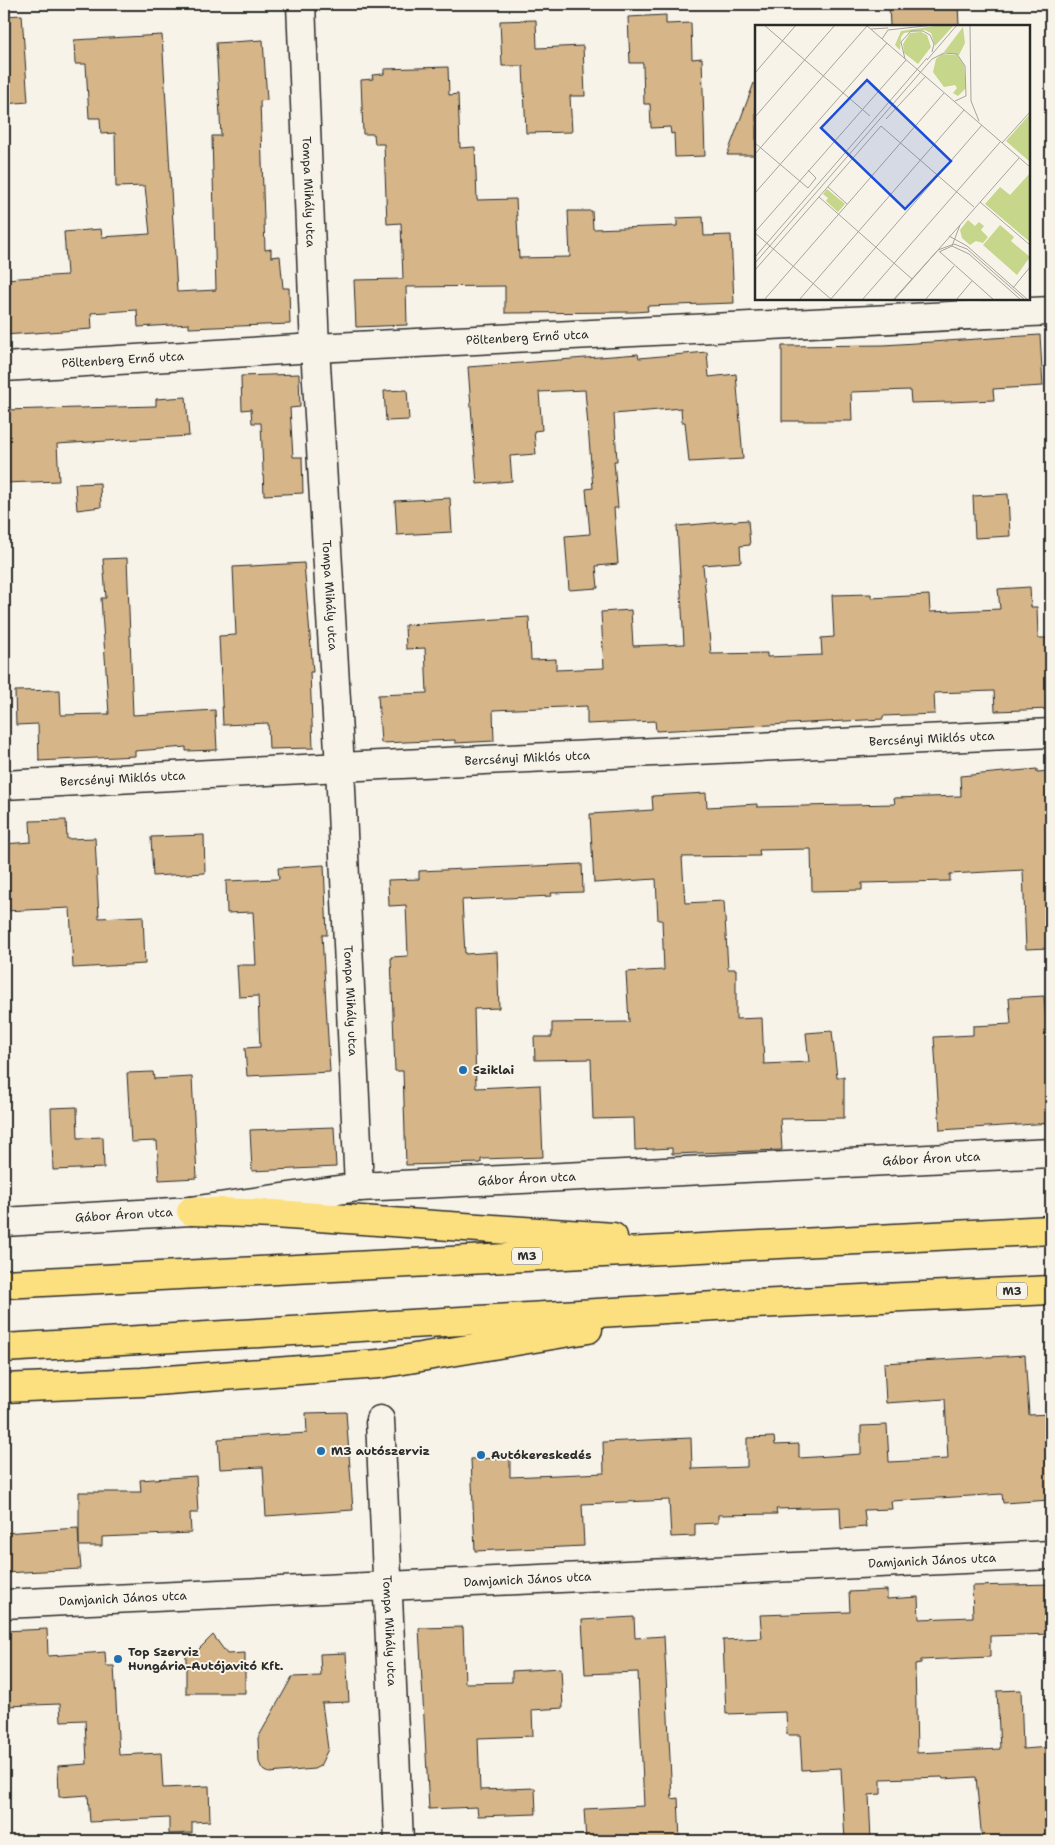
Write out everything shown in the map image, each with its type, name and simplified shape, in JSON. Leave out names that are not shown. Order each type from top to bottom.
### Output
[{"type":"main road","points":[[191,1211],[274,1214],[734,1245]]},
{"type":"main road","name":"M3","points":[[4,1284],[1051,1230]]},
{"type":"main road","name":"M3","points":[[4,1348],[733,1305],[1051,1290]]},
{"type":"main road","points":[[4,1388],[142,1382],[378,1364],[733,1305]]},
{"type":"street","name":"Tompa Mihály utca","points":[[301,4],[314,348],[340,766],[359,1187]]},
{"type":"street","name":"Pöltenberg Ernő utca","points":[[4,367],[314,348],[1051,310]]},
{"type":"street","name":"Bercsényi Miklós utca","points":[[4,785],[340,766],[1051,733]]},
{"type":"street","name":"Gábor Áron utca","points":[[4,1222],[191,1211],[359,1187],[1051,1153]]},
{"type":"street","name":"Tompa Mihály utca","points":[[380,1420],[399,1841]]},
{"type":"street","name":"Damjanich János utca","points":[[4,1604],[1051,1555]]},
{"type":"building","points":[[889,4],[958,4],[959,25],[890,25]]},
{"type":"building","points":[[22,15],[28,102],[4,104],[4,16]]},
{"type":"building","points":[[666,15],[666,24],[691,23],[692,59],[702,58],[705,156],[675,157],[674,133],[671,134],[670,127],[651,128],[650,104],[644,104],[643,63],[630,63],[628,17]]},
{"type":"building","points":[[536,20],[537,48],[583,46],[585,96],[570,96],[572,132],[526,133],[523,66],[502,66],[500,21]]},
{"type":"building","points":[[162,35],[177,292],[216,290],[212,136],[221,136],[216,43],[263,40],[267,100],[260,101],[265,250],[271,249],[271,257],[280,256],[283,288],[289,288],[290,324],[189,328],[189,324],[138,327],[137,310],[91,313],[92,329],[4,335],[4,279],[67,275],[64,232],[101,229],[102,237],[150,234],[145,186],[116,187],[115,133],[101,134],[100,118],[89,118],[86,64],[75,64],[74,40]]},
{"type":"building","points":[[448,67],[449,95],[458,94],[460,148],[475,147],[477,200],[516,199],[519,258],[570,257],[568,211],[592,211],[593,229],[677,226],[677,218],[703,217],[704,236],[731,235],[734,303],[647,306],[648,311],[635,312],[505,313],[505,286],[406,287],[407,325],[356,327],[354,280],[403,279],[401,223],[387,224],[384,144],[375,144],[374,134],[363,134],[361,80],[373,79],[372,75],[384,74],[384,69]]},
{"type":"building","points":[[754,83],[755,155],[727,155]]},
{"type":"building","points":[[1040,335],[1043,386],[993,389],[994,400],[949,402],[911,403],[910,390],[851,392],[852,421],[782,421],[782,346],[884,345]]},
{"type":"building","points":[[707,352],[709,377],[736,374],[743,459],[689,462],[685,422],[682,422],[681,408],[614,414],[617,461],[614,461],[618,508],[614,508],[618,564],[596,566],[598,588],[569,590],[565,536],[590,534],[586,489],[593,488],[585,390],[539,392],[542,430],[534,431],[536,454],[510,456],[512,481],[477,484],[468,367],[638,354],[639,358]]},
{"type":"building","points":[[299,374],[300,407],[290,408],[293,457],[302,457],[303,493],[264,495],[261,423],[252,423],[251,409],[242,410],[241,376]]},
{"type":"building","points":[[407,390],[409,420],[386,421],[384,391]]},
{"type":"building","points":[[186,397],[189,436],[57,444],[59,481],[4,483],[4,410],[156,406],[156,399]]},
{"type":"building","points":[[100,483],[101,507],[77,510],[75,484]]},
{"type":"building","points":[[1008,494],[1010,536],[975,538],[973,496]]},
{"type":"building","points":[[450,498],[452,532],[397,535],[395,501]]},
{"type":"building","points":[[748,520],[750,545],[740,546],[741,562],[703,565],[711,654],[767,653],[767,657],[822,655],[821,638],[834,637],[832,595],[871,594],[871,598],[929,595],[930,612],[1000,609],[998,589],[1030,587],[1031,607],[1037,607],[1038,638],[1048,638],[1051,709],[995,711],[994,691],[934,693],[935,714],[883,716],[883,719],[656,731],[655,721],[587,724],[587,706],[493,710],[494,741],[455,743],[455,740],[381,743],[378,695],[427,693],[425,648],[406,649],[405,625],[529,617],[531,660],[556,659],[556,670],[604,668],[601,612],[631,610],[633,646],[684,644],[677,526]]},
{"type":"building","points":[[127,558],[133,715],[215,710],[217,750],[186,751],[186,747],[135,751],[135,756],[39,761],[38,724],[16,725],[15,691],[60,690],[61,715],[109,714],[101,598],[106,598],[103,559]]},
{"type":"building","points":[[304,563],[313,672],[310,672],[313,748],[269,749],[268,723],[223,725],[219,636],[236,635],[233,567]]},
{"type":"building","points":[[1037,769],[1037,772],[1051,771],[1051,948],[1026,949],[1023,870],[950,874],[950,881],[862,883],[862,890],[812,891],[811,849],[759,850],[760,856],[682,857],[685,903],[724,901],[728,969],[736,969],[736,1019],[762,1018],[764,1064],[809,1062],[806,1033],[832,1031],[837,1077],[844,1077],[844,1118],[780,1119],[782,1150],[672,1154],[672,1148],[635,1150],[634,1118],[593,1119],[591,1059],[535,1060],[534,1037],[552,1037],[552,1023],[629,1022],[626,972],[664,970],[662,920],[658,920],[656,879],[594,883],[590,814],[653,810],[652,796],[706,793],[707,807],[757,804],[757,807],[895,804],[894,798],[961,796],[960,776]]},
{"type":"building","points":[[66,820],[67,839],[95,838],[99,918],[143,916],[145,964],[73,968],[70,908],[4,911],[4,844],[31,842],[30,821]]},
{"type":"building","points":[[204,835],[205,873],[153,876],[151,837]]},
{"type":"building","points":[[582,864],[583,892],[551,893],[552,896],[462,900],[465,954],[497,952],[499,1008],[474,1009],[476,1088],[540,1085],[543,1157],[481,1159],[481,1163],[406,1165],[403,1071],[395,1071],[391,957],[408,956],[406,905],[389,906],[388,880],[419,879],[419,871]]},
{"type":"building","points":[[324,865],[327,935],[322,935],[330,1072],[247,1076],[245,1048],[260,1047],[258,996],[239,997],[237,965],[256,965],[253,912],[227,913],[226,881],[279,879],[278,868]]},
{"type":"building","points":[[1044,996],[1051,1084],[1051,1123],[940,1130],[934,1037],[973,1035],[973,1026],[1011,1024],[1009,998]]},
{"type":"building","points":[[153,1072],[154,1079],[192,1077],[197,1178],[159,1180],[157,1141],[131,1142],[127,1073]]},
{"type":"building","points":[[77,1107],[78,1138],[103,1137],[104,1168],[53,1170],[51,1108]]},
{"type":"building","points":[[334,1127],[336,1167],[252,1171],[250,1130]]},
{"type":"building","points":[[1025,1355],[1029,1415],[1051,1414],[1051,1500],[1003,1503],[1002,1494],[891,1501],[892,1509],[864,1510],[866,1527],[841,1529],[840,1507],[776,1509],[777,1514],[718,1515],[718,1523],[695,1524],[695,1536],[671,1537],[669,1500],[582,1504],[584,1546],[475,1551],[471,1459],[510,1458],[510,1477],[604,1473],[603,1442],[691,1438],[692,1469],[747,1467],[747,1438],[774,1437],[775,1445],[799,1444],[799,1458],[861,1454],[861,1426],[887,1425],[889,1462],[948,1459],[945,1399],[886,1403],[884,1363]]},
{"type":"building","points":[[346,1412],[353,1510],[266,1516],[263,1467],[220,1469],[218,1439],[307,1433],[306,1413]]},
{"type":"building","points":[[196,1476],[198,1513],[190,1513],[191,1533],[102,1537],[102,1546],[79,1546],[81,1569],[4,1573],[4,1533],[78,1528],[79,1545],[79,1492],[141,1492],[140,1480]]},
{"type":"building","points":[[1051,1584],[1051,1634],[990,1636],[990,1657],[921,1660],[921,1663],[915,1664],[917,1753],[1000,1749],[997,1691],[1021,1690],[1023,1749],[1051,1747],[1051,1841],[982,1841],[976,1777],[943,1779],[942,1777],[881,1779],[881,1794],[869,1795],[871,1841],[845,1841],[841,1768],[802,1770],[800,1735],[787,1735],[786,1712],[726,1714],[723,1640],[762,1638],[760,1615],[850,1612],[849,1592],[887,1590],[887,1599],[918,1597],[919,1619],[973,1617],[972,1586]]},
{"type":"building","points":[[634,1617],[635,1638],[664,1636],[672,1799],[678,1798],[680,1841],[586,1841],[584,1809],[644,1806],[638,1672],[585,1674],[582,1620]]},
{"type":"building","points":[[463,1627],[465,1683],[512,1682],[512,1671],[561,1668],[563,1708],[532,1710],[533,1736],[478,1738],[480,1790],[535,1788],[536,1814],[478,1816],[477,1807],[429,1809],[419,1628]]},
{"type":"building","points":[[47,1629],[48,1656],[105,1652],[106,1666],[114,1666],[119,1755],[161,1753],[163,1788],[209,1786],[210,1821],[192,1822],[192,1833],[169,1834],[169,1818],[90,1822],[88,1795],[59,1797],[58,1766],[87,1764],[85,1720],[61,1721],[60,1704],[5,1706],[4,1631]]},
{"type":"building","points":[[213,1635],[227,1654],[245,1653],[245,1693],[186,1693],[186,1652],[196,1652]]},
{"type":"building","points":[[346,1653],[349,1702],[322,1703],[328,1749],[320,1766],[314,1769],[269,1773],[262,1769],[259,1762],[258,1738],[292,1677],[321,1676],[320,1654]]},
{"type":"place","name":"Sziklai","points":[[463,1070]]},
{"type":"place","name":"M3 autószerviz","points":[[321,1451]]},
{"type":"place","name":"Autókereskedés","points":[[481,1455]]},
{"type":"place","name":"Top Szerviz Hungária-Autójavitó Kft.","points":[[118,1659]]}]
